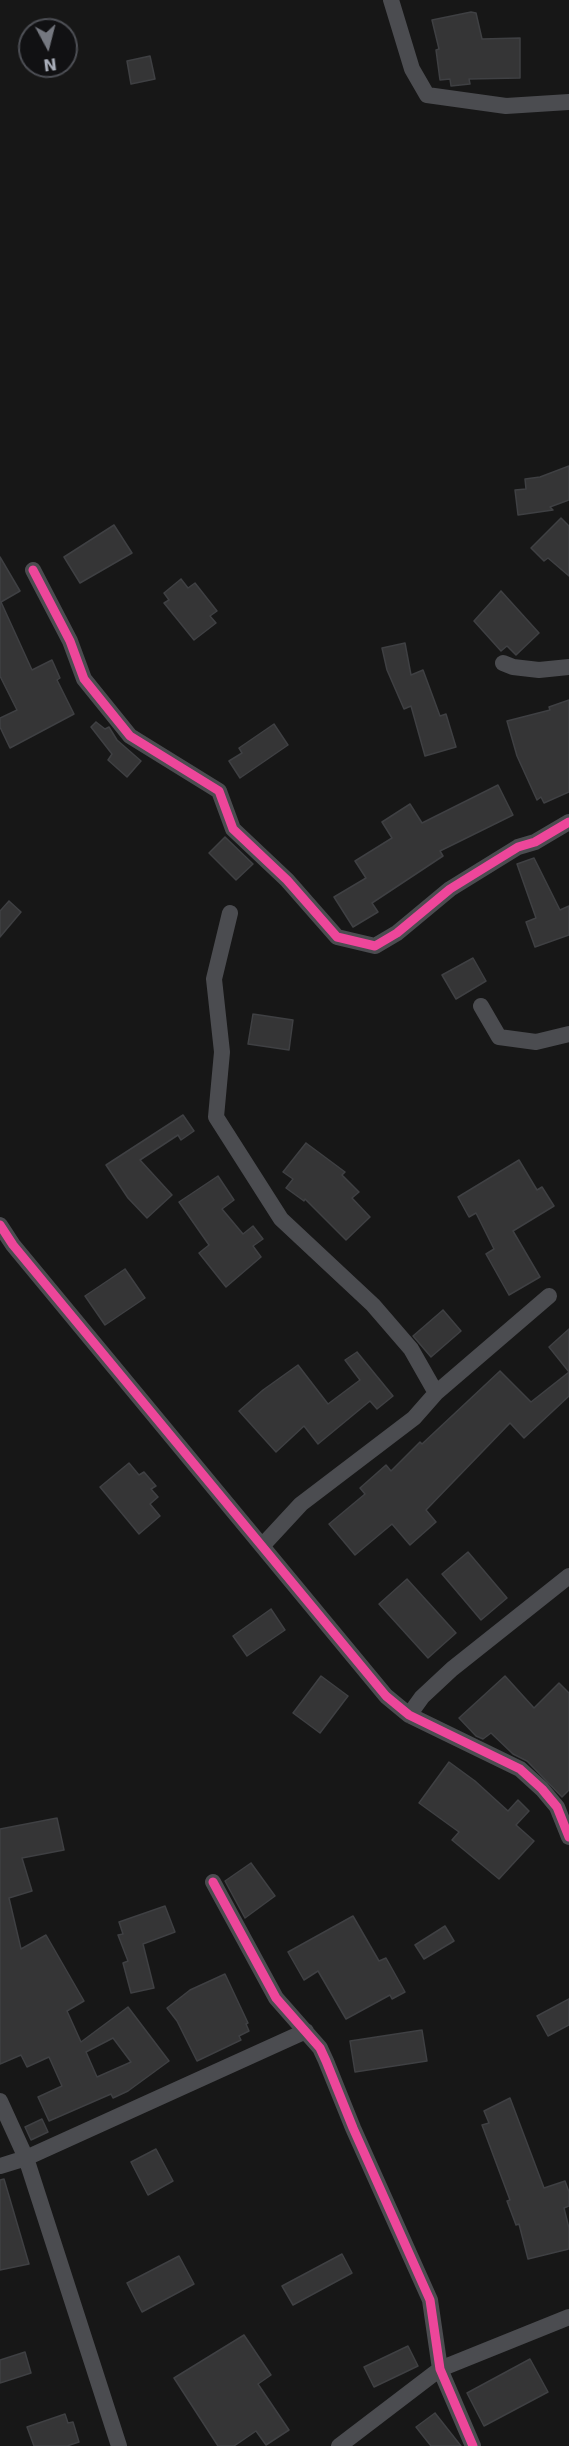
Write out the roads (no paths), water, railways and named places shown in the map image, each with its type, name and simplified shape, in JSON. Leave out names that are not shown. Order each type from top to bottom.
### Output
[{"type":"street","points":[[391,0],[412,69],[427,95],[506,106],[569,102]]},
{"type":"street","points":[[33,570],[70,641],[84,679],[130,736],[219,791],[233,829],[287,880],[337,937],[375,946],[397,933],[450,890],[518,847],[535,842],[569,822]]},
{"type":"street","points":[[502,663],[513,667],[539,670],[569,667]]},
{"type":"street","points":[[230,914],[214,979],[222,1052],[216,1117],[281,1219],[374,1305],[411,1349],[436,1393]]},
{"type":"street","points":[[481,1006],[499,1037],[536,1042],[569,1034]]},
{"type":"street","points":[[0,1225],[13,1245],[386,1696],[410,1715],[520,1769],[542,1789],[557,1808],[569,1837]]},
{"type":"street","points":[[263,1545],[301,1504],[414,1418],[436,1393],[549,1296]]},
{"type":"street","points":[[410,1715],[422,1696],[452,1669],[569,1576]]},
{"type":"street","points":[[213,1882],[276,1998],[306,2031],[326,2061],[353,2128],[430,2300],[440,2369],[473,2446]]},
{"type":"street","points":[[0,2166],[26,2158],[306,2031]]},
{"type":"street","points":[[0,2101],[26,2158],[119,2446]]},
{"type":"street","points":[[339,2446],[440,2369],[569,2318]]}]
